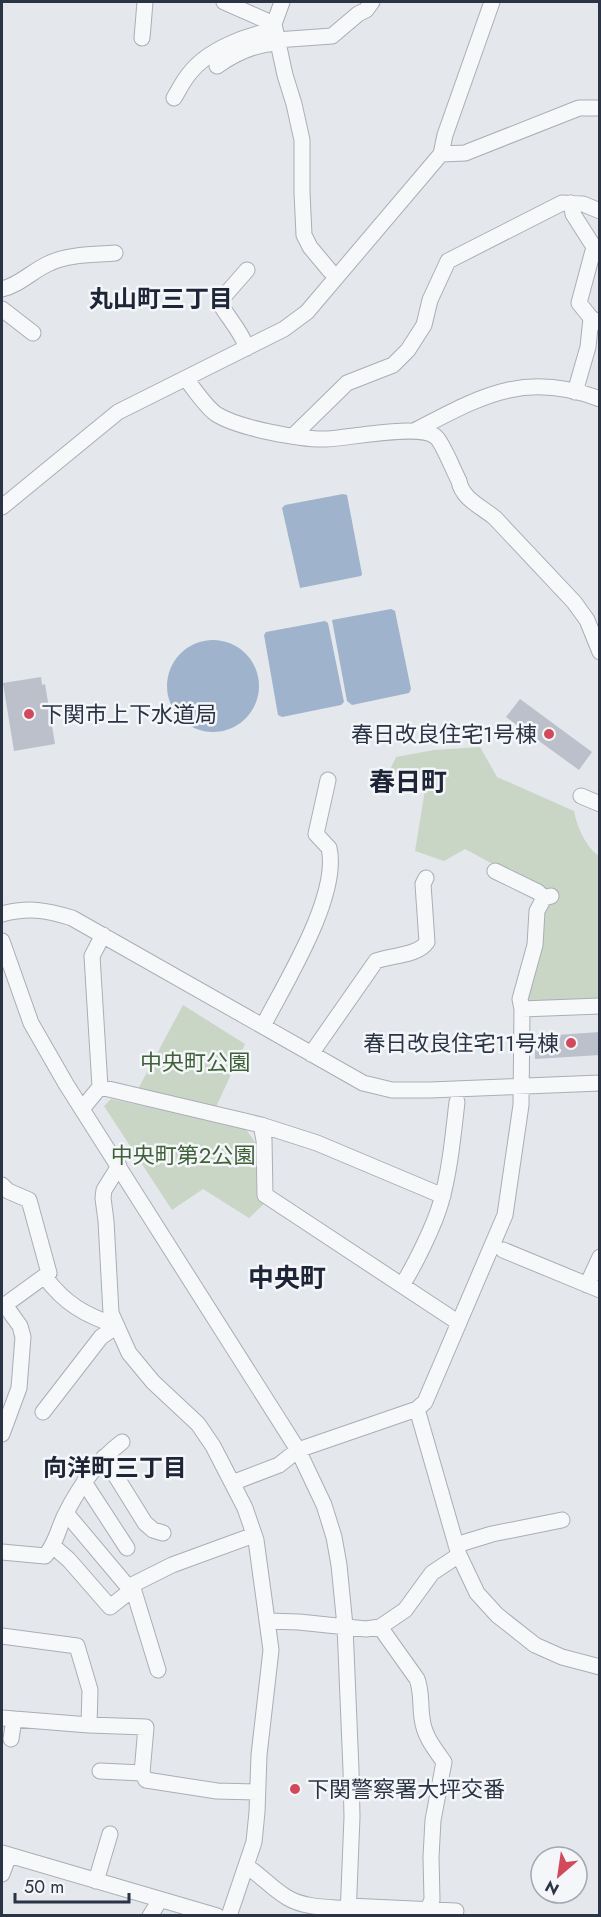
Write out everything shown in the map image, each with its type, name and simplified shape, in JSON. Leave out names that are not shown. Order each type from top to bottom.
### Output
[{"type":"street","points":[[142,38],[145,2]]},
{"type":"street","points":[[224,2],[276,34]]},
{"type":"street","points":[[282,2],[276,34],[302,140],[304,235],[318,258],[330,271]]},
{"type":"street","points":[[174,98],[189,73],[213,51],[260,32],[323,38],[332,36],[366,10],[372,2]]},
{"type":"street","points":[[2,507],[118,412],[247,348],[284,328],[307,312],[441,154],[445,135],[492,2]]},
{"type":"street","points":[[217,66],[276,34]]},
{"type":"street","points":[[441,154],[465,153],[579,108],[600,108]]},
{"type":"street","points":[[294,435],[347,383],[393,365],[408,350],[424,325],[430,300],[448,261],[562,203],[583,204],[600,211]]},
{"type":"street","points":[[571,203],[573,214],[594,248],[579,303],[595,321],[575,392]]},
{"type":"street","points":[[2,289],[10,287],[50,262],[65,258],[115,253]]},
{"type":"street","points":[[247,270],[219,302],[243,336],[247,348]]},
{"type":"street","points":[[2,309],[33,333]]},
{"type":"street","points":[[186,379],[214,413],[264,432],[325,439],[414,431],[429,432],[437,437],[466,497],[483,507],[495,518],[593,623],[600,652]]},
{"type":"street","points":[[414,431],[476,399],[505,390],[545,386],[600,399]]},
{"type":"street","points":[[263,1026],[316,924],[326,887],[330,852],[327,845],[316,834],[328,780]]},
{"type":"street","points":[[581,796],[600,804]]},
{"type":"street","points":[[232,1483],[279,1465],[298,1450],[417,1409],[425,1402],[430,1391],[505,1215],[521,1105],[522,1009],[520,999],[535,945],[537,911],[548,897],[495,871]]},
{"type":"street","points":[[311,1054],[376,961],[417,950],[427,942],[423,884],[426,878]]},
{"type":"street","points":[[2,914],[20,909],[45,910],[72,918],[311,1054],[376,1088],[430,1090],[600,1083]]},
{"type":"street","points":[[82,1109],[100,1087],[92,957],[103,935]]},
{"type":"street","points":[[2,941],[31,1023],[66,1084],[298,1450],[324,1505],[334,1537],[345,1626],[352,1805],[349,1910]]},
{"type":"street","points":[[522,1009],[600,1006]]},
{"type":"street","points":[[100,1087],[261,1125],[317,1143],[443,1196]]},
{"type":"street","points":[[402,1285],[410,1274],[441,1206],[457,1102]]},
{"type":"street","points":[[261,1125],[264,1140],[265,1195],[459,1323]]},
{"type":"street","points":[[119,1166],[104,1190],[103,1198],[111,1313],[129,1353],[153,1382],[198,1424],[213,1446],[232,1483],[254,1535],[267,1621],[271,1650],[259,1755],[254,1842],[229,1916]]},
{"type":"street","points":[[2,1185],[8,1191],[29,1200],[49,1273],[3,1306],[20,1326],[23,1337],[20,1388],[2,1434]]},
{"type":"street","points":[[503,1250],[593,1287],[600,1257]]},
{"type":"street","points":[[45,1277],[51,1286],[77,1310],[117,1326]]},
{"type":"street","points":[[44,1412],[101,1338],[117,1326]]},
{"type":"street","points":[[417,1409],[458,1550],[477,1593],[517,1633],[535,1646],[562,1657],[600,1667]]},
{"type":"street","points":[[2,1552],[45,1556],[53,1546],[66,1513],[84,1482],[104,1458],[122,1442]]},
{"type":"street","points":[[104,1458],[145,1523],[153,1530],[163,1533]]},
{"type":"street","points":[[84,1482],[127,1548]]},
{"type":"street","points":[[66,1513],[129,1587],[133,1587]]},
{"type":"street","points":[[267,1621],[366,1629],[380,1627],[405,1610],[432,1573],[458,1550],[492,1534],[562,1520]]},
{"type":"street","points":[[53,1546],[69,1560],[110,1607],[133,1587],[172,1565],[254,1535]]},
{"type":"street","points":[[133,1587],[158,1671]]},
{"type":"street","points":[[380,1627],[417,1679],[426,1736],[444,1762],[433,1820],[432,1899],[426,1913]]},
{"type":"street","points":[[2,1636],[77,1646],[90,1690],[89,1725]]},
{"type":"street","points":[[11,1739],[8,1719],[146,1727],[142,1773],[146,1780],[216,1791],[257,1792]]},
{"type":"street","points":[[100,1771],[142,1773]]},
{"type":"street","points":[[96,1881],[110,1834]]},
{"type":"street","points":[[2,1874],[5,1854],[217,1916]]},
{"type":"street","points":[[246,1866],[296,1902],[349,1910],[426,1913],[456,1911]]},
{"type":"street","points":[[150,1916],[160,1900]]},
{"type":"green space","points":[[480,747],[497,777],[574,811],[583,836],[599,856],[599,1001],[530,1003],[526,999],[542,891],[465,849],[444,861],[415,851],[426,784],[390,770],[396,757],[434,750]]},
{"type":"green space","name":"中央町公園","points":[[183,1005],[245,1044],[216,1107],[138,1089]]},
{"type":"green space","name":"中央町第2公園","points":[[111,1099],[245,1128],[255,1142],[257,1199],[265,1203],[249,1218],[203,1189],[172,1210],[104,1106]]},
{"type":"water","points":[[347,495],[362,574],[300,588],[282,508],[285,505]]},
{"type":"water","points":[[391,609],[395,611],[411,689],[409,693],[352,705],[347,701],[332,620]]},
{"type":"water","points":[[325,621],[328,623],[344,702],[341,705],[282,717],[278,715],[264,635],[266,632]]},
{"type":"water","points":[[213,640],[230,644],[245,654],[255,669],[259,686],[255,703],[245,718],[230,728],[213,732],[196,728],[181,718],[171,703],[167,686],[171,669],[181,654],[196,644]]},
{"type":"building","name":"下関市上下水道局","points":[[41,677],[42,685],[45,684],[55,744],[14,751],[3,683]]},
{"type":"building","name":"春日改良住宅1号棟","points":[[520,699],[592,752],[579,770],[506,717]]},
{"type":"building","name":"春日改良住宅11号棟","points":[[600,1032],[600,1055],[535,1059],[535,1050],[544,1050],[543,1036]]},
{"type":"place","name":"下関市上下水道局","points":[[29,714]]},
{"type":"place","name":"春日改良住宅1号棟","points":[[549,734]]},
{"type":"place","name":"春日改良住宅11号棟","points":[[571,1043]]},
{"type":"place","name":"下関警察署大坪交番","points":[[295,1789]]},
{"type":"district","name":"丸山町三丁目","points":[[161,298]]},
{"type":"district","name":"春日町","points":[[408,782]]},
{"type":"district","name":"中央町","points":[[287,1278]]},
{"type":"district","name":"向洋町三丁目","points":[[115,1467]]}]
